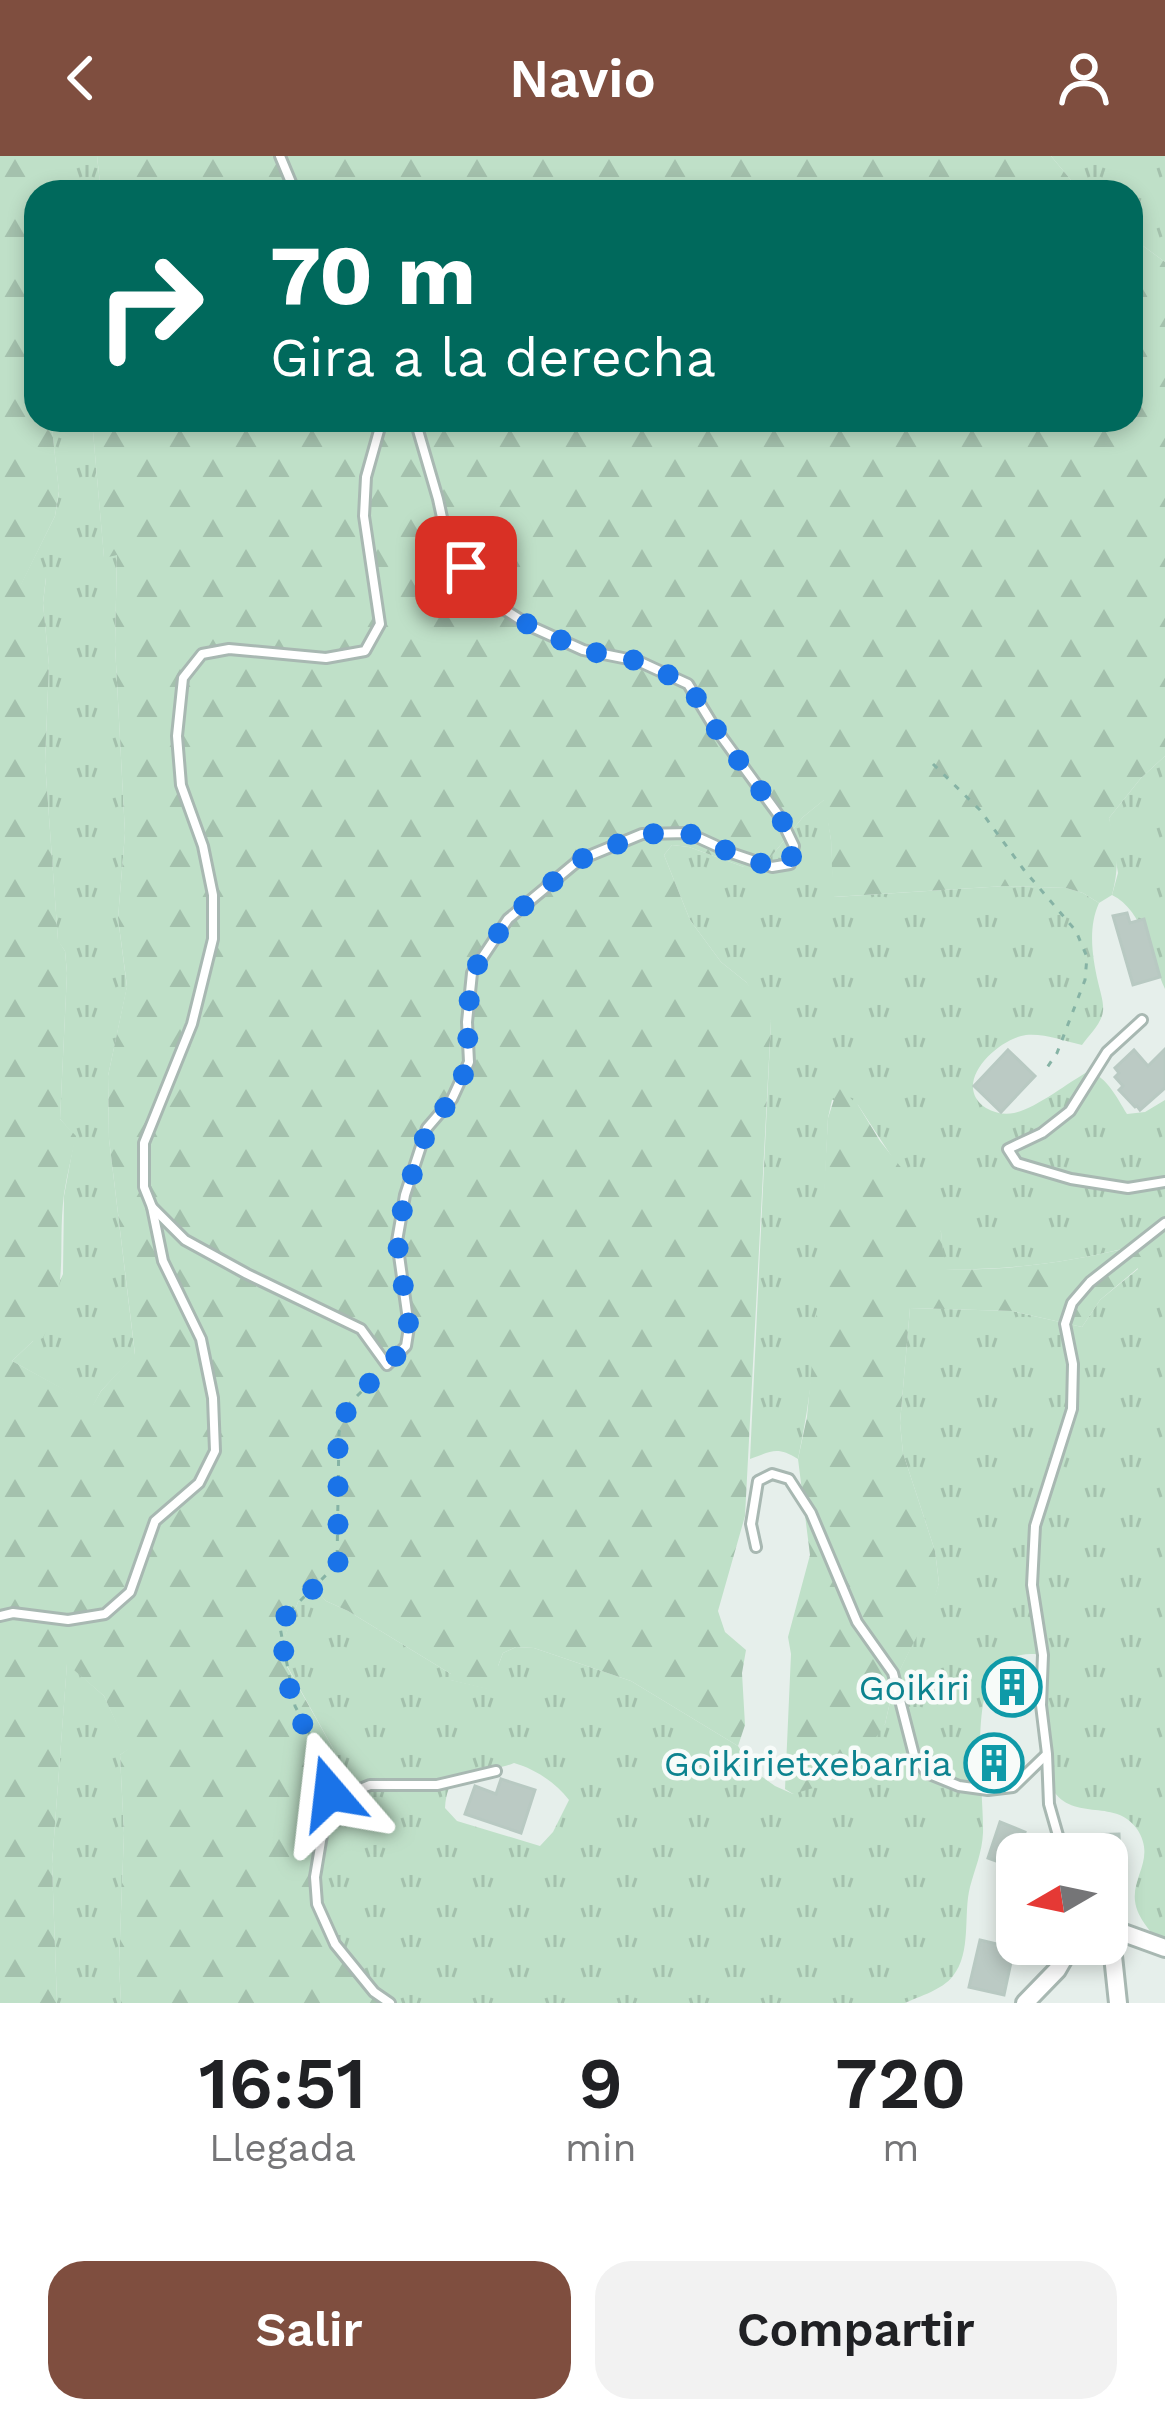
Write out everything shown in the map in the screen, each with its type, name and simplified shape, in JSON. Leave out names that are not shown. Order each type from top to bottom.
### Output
[{"type":"street","points":[[1128,1934],[1165,1948]]},
{"type":"street","points":[[1025,2003],[1060,1965]]},
{"type":"street","points":[[1114,1965],[1118,2003]]},
{"type":"lane","points":[[0,1616],[13,1613],[68,1620],[105,1614],[130,1592],[155,1521],[199,1483],[214,1450],[212,1398],[201,1339],[163,1261],[144,1187],[145,1143],[192,1024],[213,939],[210,879],[181,785],[177,736],[183,678],[202,654],[229,650],[326,658],[365,651],[380,624],[364,516],[366,477],[379,432]]},
{"type":"lane","points":[[152,1207],[185,1240],[361,1329],[387,1365],[406,1346],[409,1327],[397,1240],[405,1196],[428,1128],[452,1099],[469,1063],[472,973],[508,919],[579,860],[642,834],[688,833],[772,867],[790,864],[794,845],[780,817],[688,684],[638,661],[583,650],[532,627],[486,598],[446,536],[418,432]]},
{"type":"lane","points":[[1142,1020],[1107,1052],[1070,1111],[1042,1133],[1008,1149],[1017,1163],[1071,1179],[1128,1188],[1165,1182]]},
{"type":"lane","points":[[1058,1833],[1049,1804],[1041,1705],[1043,1655],[1032,1585],[1042,1494],[1072,1409],[1073,1364],[1065,1324],[1072,1303],[1090,1282],[1165,1222]]},
{"type":"lane","points":[[756,1547],[751,1524],[758,1481],[772,1474],[789,1479],[811,1513],[856,1622],[892,1673],[914,1755],[927,1773],[959,1786],[1013,1787],[1047,1754]]},
{"type":"lane","points":[[390,2003],[374,1992],[335,1944],[317,1904],[315,1877],[324,1823],[343,1796],[370,1785],[437,1785],[496,1771]]},
{"type":"path","points":[[933,764],[980,810],[1084,947],[1085,980],[1057,1053],[1044,1072]]},
{"type":"path","points":[[330,1793],[330,1774],[295,1706],[280,1622],[338,1564],[338,1432],[350,1403],[387,1365]]},
{"type":"green space","points":[[0,156],[42,156],[42,180],[24,180],[24,432],[52,432],[59,491],[55,516],[21,585],[46,577],[45,762],[58,940],[65,951],[67,973],[60,1119],[76,1136],[64,1194],[57,1300],[43,1338],[12,1361],[93,1405],[135,1354],[109,1139],[108,1076],[127,986],[118,918],[125,833],[115,645],[117,555],[104,558],[93,432],[1143,432],[1143,246],[1165,262],[1165,756],[1109,818],[1116,856],[1112,895],[1099,903],[1066,888],[1005,886],[833,897],[824,800],[757,868],[689,847],[672,845],[664,855],[690,920],[721,962],[769,1010],[771,1021],[745,1516],[718,1611],[725,1632],[746,1650],[742,1673],[745,1725],[738,1746],[631,1681],[534,1648],[516,1647],[503,1653],[498,1666],[499,1692],[450,1680],[451,1674],[315,1591],[298,1602],[284,1640],[286,1665],[349,1777],[331,1799],[323,1828],[320,1902],[328,1930],[383,1996],[378,2003],[121,2003],[124,1833],[120,1755],[128,1749],[104,1696],[67,1664],[52,1864],[57,2003],[0,2003]]},
{"type":"green space","points":[[42,156],[97,156],[100,180],[42,180]]},
{"type":"green space","points":[[97,156],[1051,156],[1071,180],[100,180]]},
{"type":"green space","points":[[1051,156],[1165,156],[1165,262],[1143,246],[1143,180],[1071,180]]},
{"type":"green space","points":[[52,432],[93,432],[104,557],[117,554],[115,645],[125,833],[118,918],[127,987],[108,1076],[109,1139],[135,1355],[93,1406],[12,1361],[33,1341],[63,1274],[64,1196],[75,1136],[60,1119],[67,973],[65,951],[58,941],[45,762],[46,578],[20,586],[55,516],[59,492]]},
{"type":"green space","points":[[1165,756],[1165,989],[1139,924],[1112,895],[1118,873],[1109,818]]},
{"type":"green space","points":[[825,799],[834,897],[1005,886],[1066,888],[1099,903],[1092,942],[1103,1004],[1100,1020],[1082,1045],[1026,1035],[1002,1045],[975,1075],[976,1098],[986,1108],[1003,1114],[1023,1110],[1089,1071],[1107,1083],[1127,1114],[1145,1112],[1165,1100],[1165,1949],[1136,1908],[1144,1858],[1137,1829],[1117,1814],[1069,1804],[1050,1785],[1040,1658],[1027,1654],[1002,1663],[985,1696],[980,1744],[981,1847],[968,1898],[963,1956],[953,1976],[937,1989],[905,2003],[378,2003],[383,1996],[339,1946],[323,1918],[319,1865],[323,1828],[331,1799],[349,1777],[286,1664],[284,1639],[298,1602],[316,1591],[451,1674],[451,1680],[498,1691],[503,1653],[516,1647],[534,1648],[631,1681],[738,1746],[754,1771],[793,1794],[885,1724],[895,1680],[939,1583],[935,1551],[903,1453],[900,1423],[910,1308],[1012,1311],[1082,1327],[1100,1300],[1138,1269],[1131,1247],[1038,1264],[944,1269],[941,1232],[858,1105],[832,1100],[816,1332],[798,1459],[774,1451],[750,1459],[771,1021],[746,982],[721,962],[690,920],[664,855],[672,845],[689,847],[744,867],[770,858],[803,817]],"holes":[[[514,1763],[551,1782],[569,1800],[540,1846],[457,1821],[445,1808],[448,1792],[460,1775]]]},
{"type":"green space","points":[[838,1087],[858,1105],[931,1205],[941,1232],[945,1269],[1039,1264],[1131,1247],[1141,1257],[1138,1268],[1100,1300],[1082,1327],[1012,1311],[910,1308],[900,1423],[903,1453],[935,1551],[939,1583],[895,1680],[885,1724],[860,1761],[820,1786],[793,1794],[785,1789],[788,1637],[810,1555],[798,1459],[807,1417],[818,1298],[828,1118]]},
{"type":"green space","points":[[67,1663],[104,1696],[129,1749],[120,1755],[124,1833],[121,2003],[57,2003],[52,1864]]},
{"type":"building","points":[[1127,913],[1130,923],[1144,919],[1160,977],[1133,985],[1113,916]]},
{"type":"building","points":[[1165,1049],[1165,1088],[1140,1110],[1119,1090],[1123,1086],[1115,1077],[1119,1073],[1115,1068],[1134,1050],[1148,1066]]},
{"type":"building","points":[[1008,1050],[1035,1076],[1001,1112],[974,1086]]},
{"type":"building","name":"Goikiri","points":[[1002,1662],[1034,1672],[1021,1713],[989,1702]]},
{"type":"building","name":"Goikirietxebarria","points":[[982,1743],[1010,1746],[1007,1779],[978,1779]]},
{"type":"building","points":[[501,1779],[535,1790],[521,1833],[465,1814],[475,1786],[496,1794]]},
{"type":"building","points":[[1000,1822],[1025,1832],[1025,1833],[996,1833]]},
{"type":"building","points":[[996,1834],[996,1861],[988,1858]]},
{"type":"building","points":[[980,1940],[996,1944],[996,1965],[1010,1965],[1004,1995],[969,1987]]},
{"type":"place","name":"Goikiri","points":[[1012,1687]]},
{"type":"place","name":"Goikirietxebarria","points":[[994,1763]]},
{"type":"route","points":[[330,1793],[330,1774],[295,1706],[280,1622],[338,1564],[338,1432],[350,1403],[406,1346],[409,1327],[397,1240],[405,1196],[428,1128],[452,1099],[469,1063],[472,973],[508,919],[579,860],[642,834],[688,833],[772,867],[790,864],[794,845],[780,817],[688,684],[638,661],[583,650],[532,627],[486,598],[466,567]]}]
